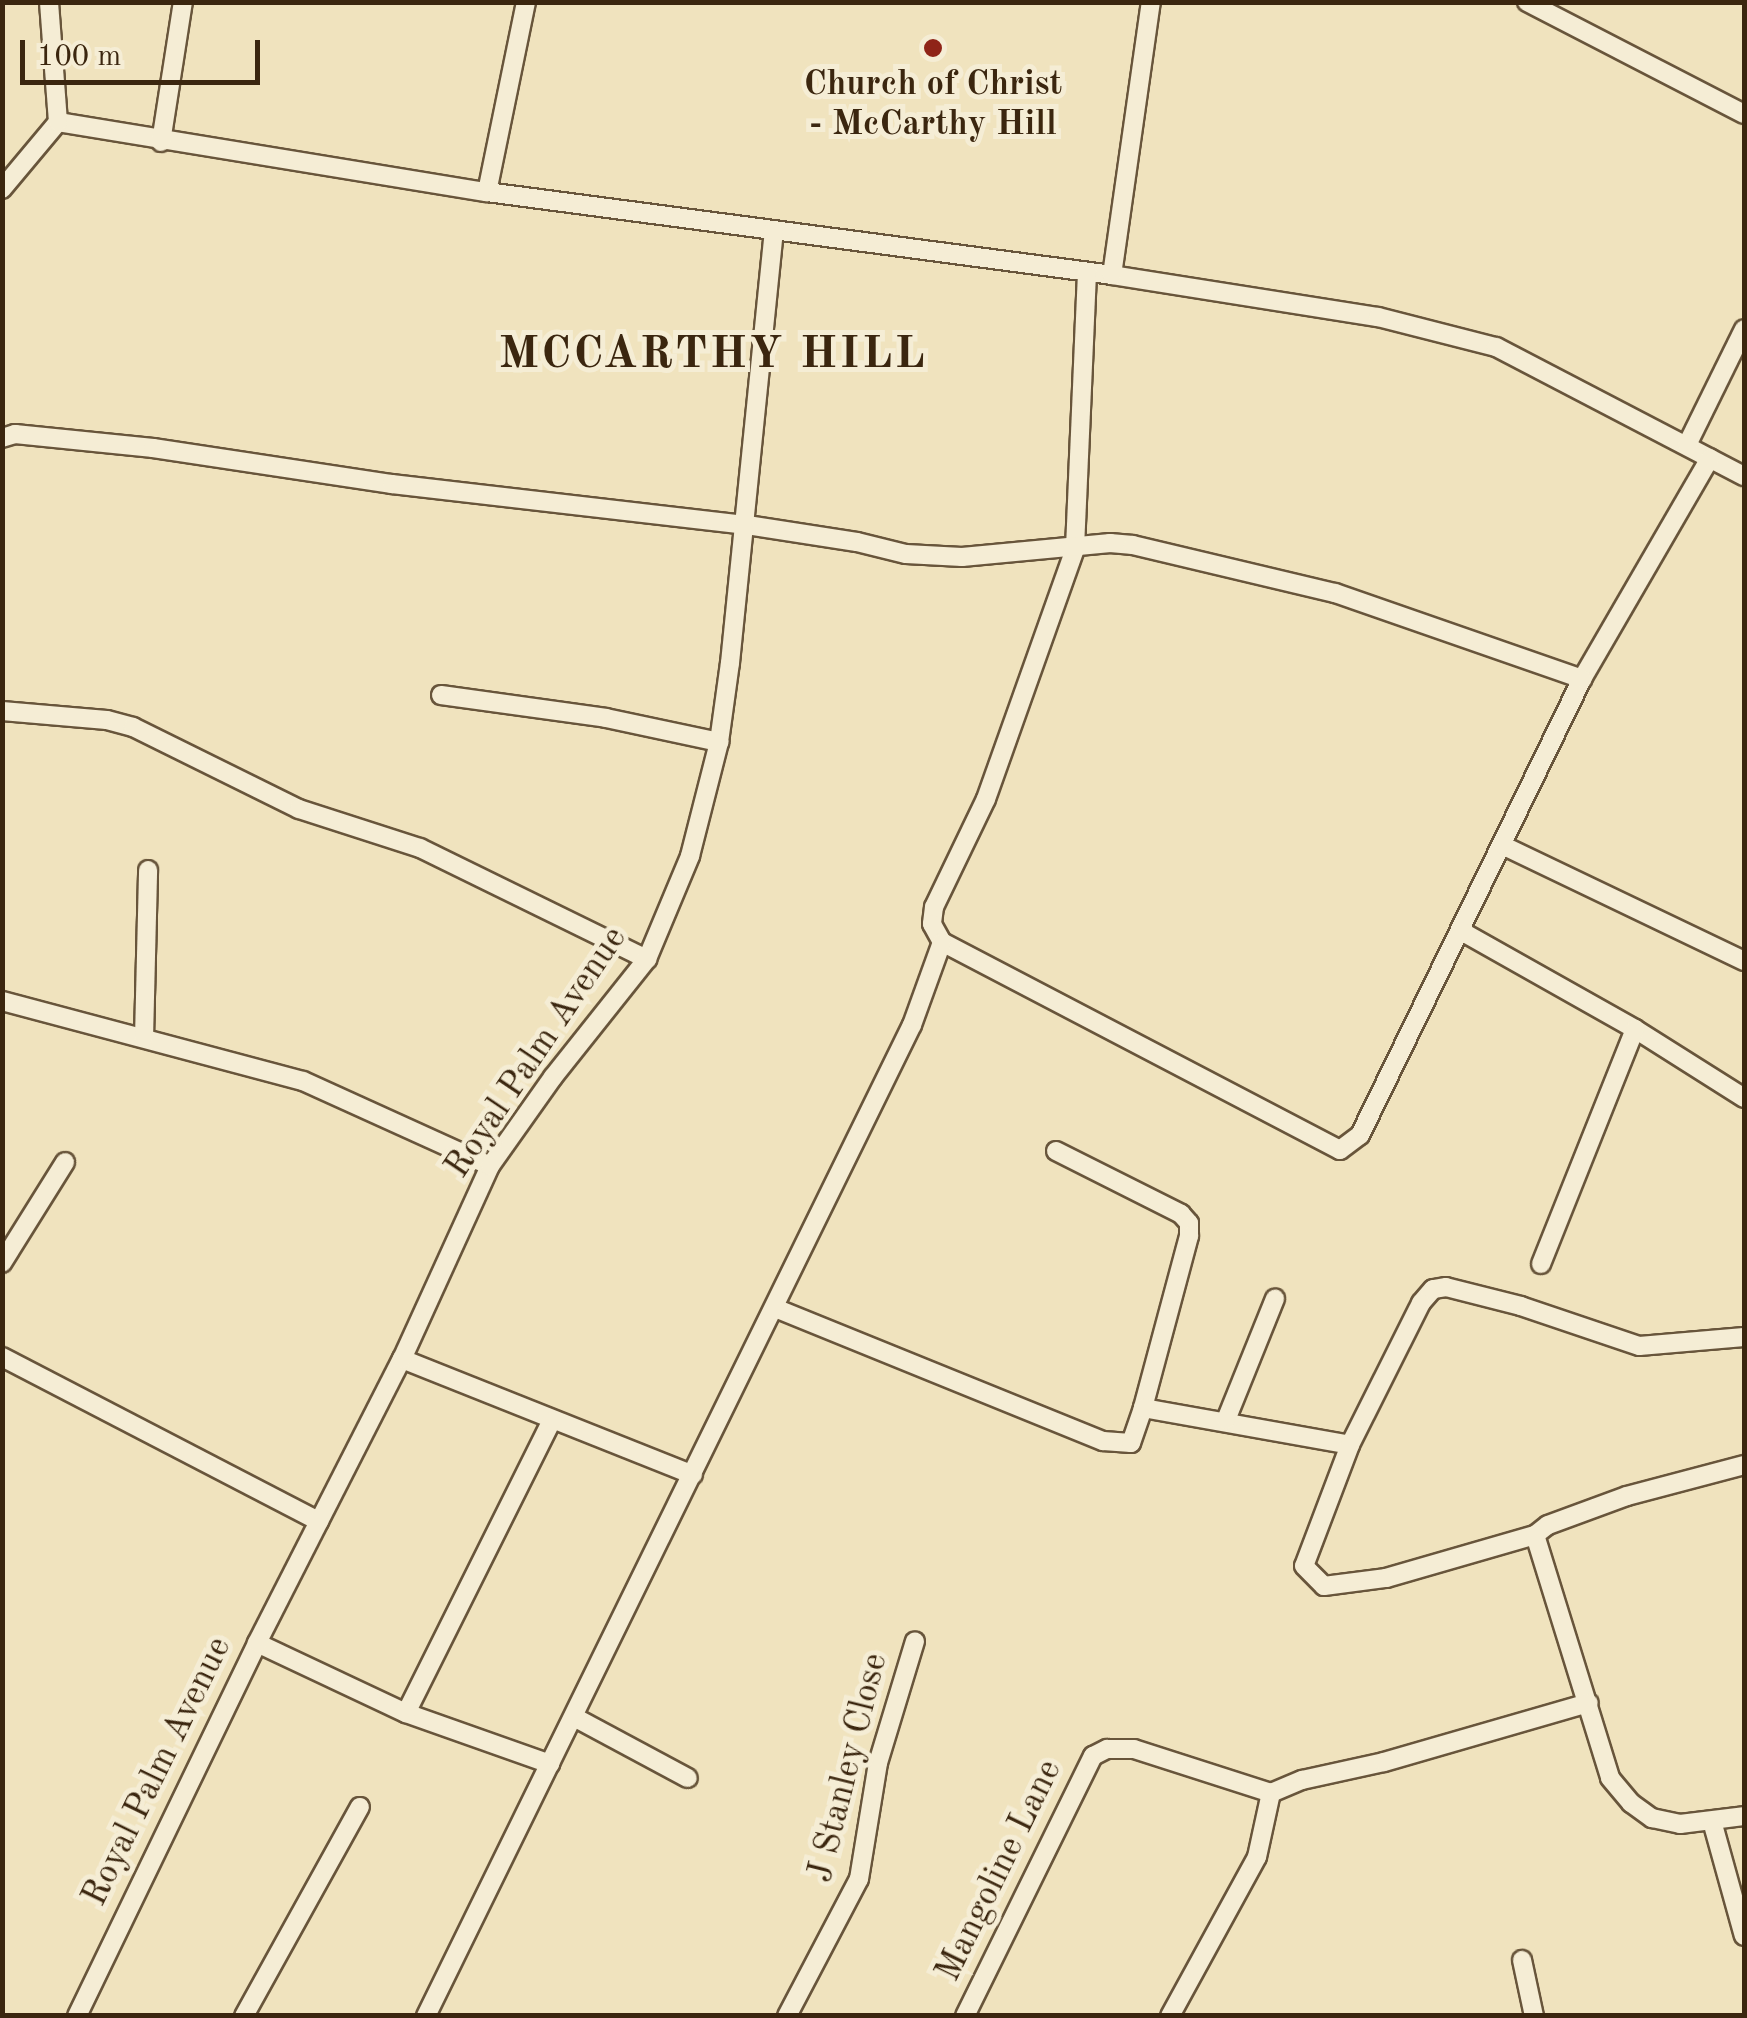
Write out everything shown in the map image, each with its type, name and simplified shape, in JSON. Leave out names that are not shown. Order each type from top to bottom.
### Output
[{"type":"street","points":[[2,189],[58,122],[49,2]]},
{"type":"street","points":[[161,142],[183,2]]},
{"type":"street","points":[[487,192],[526,2]]},
{"type":"street","points":[[1112,275],[1151,2]]},
{"type":"street","points":[[1527,2],[1744,114]]},
{"type":"street","points":[[58,122],[161,142],[487,192],[1112,275],[1378,317],[1480,342],[1744,476]]},
{"type":"street","name":"Royal Palm Avenue","points":[[77,2016],[256,1642],[402,1359],[490,1166],[552,1076],[647,958],[690,856],[719,742],[747,525],[774,230]]},
{"type":"street","points":[[1088,272],[1074,549],[986,799],[934,907],[932,924],[942,942],[1340,1150],[1360,1135],[1582,680],[1710,458]]},
{"type":"street","points":[[1686,446],[1744,329]]},
{"type":"street","points":[[2,438],[16,434],[154,448],[392,484],[747,525],[857,542],[906,554],[962,558],[1110,543],[1133,545],[1335,593],[1582,680]]},
{"type":"street","points":[[441,695],[606,718],[719,742]]},
{"type":"street","points":[[2,711],[108,720],[132,727],[298,809],[420,848],[647,958]]},
{"type":"street","points":[[1504,846],[1744,961]]},
{"type":"street","points":[[144,1038],[148,870]]},
{"type":"street","points":[[1460,931],[1634,1029],[1744,1098]]},
{"type":"street","points":[[426,2016],[912,1025],[942,942]]},
{"type":"street","points":[[2,1001],[303,1080],[490,1166]]},
{"type":"street","points":[[1541,1264],[1634,1029]]},
{"type":"street","points":[[774,1308],[1103,1441],[1131,1443],[1189,1223],[1182,1214],[1056,1151]]},
{"type":"street","points":[[2,1263],[65,1162]]},
{"type":"street","points":[[1744,1337],[1639,1346],[1521,1306],[1446,1287],[1433,1290],[1420,1303],[1350,1445],[1304,1566],[1311,1578],[1324,1586],[1386,1578],[1534,1535],[1548,1524],[1627,1496],[1744,1465]]},
{"type":"street","points":[[1226,1420],[1274,1299]]},
{"type":"street","points":[[2,1357],[319,1521]]},
{"type":"street","points":[[402,1359],[693,1476]]},
{"type":"street","points":[[1143,1408],[1350,1445]]},
{"type":"street","points":[[406,1712],[552,1420]]},
{"type":"street","points":[[1534,1535],[1610,1778],[1631,1803],[1652,1818],[1666,1821],[1744,1816]]},
{"type":"street","name":"J Stanley Close","points":[[787,2016],[859,1879],[878,1763],[914,1641]]},
{"type":"street","points":[[256,1642],[406,1712],[550,1764]]},
{"type":"street","points":[[1170,2016],[1257,1857],[1270,1793],[1302,1780],[1384,1762],[1589,1703]]},
{"type":"street","points":[[574,1717],[688,1778]]},
{"type":"street","name":"Mangoline Lane","points":[[965,2016],[1093,1756],[1107,1748],[1134,1749],[1270,1793]]},
{"type":"street","points":[[244,2016],[360,1806]]},
{"type":"street","points":[[1712,1820],[1744,1936]]},
{"type":"street","points":[[1522,1960],[1534,2016]]},
{"type":"place","name":"Church of Christ - McCarthy Hill","points":[[933,48]]},
{"type":"district","name":"MCCARTHY HILL","points":[[713,356]]}]
